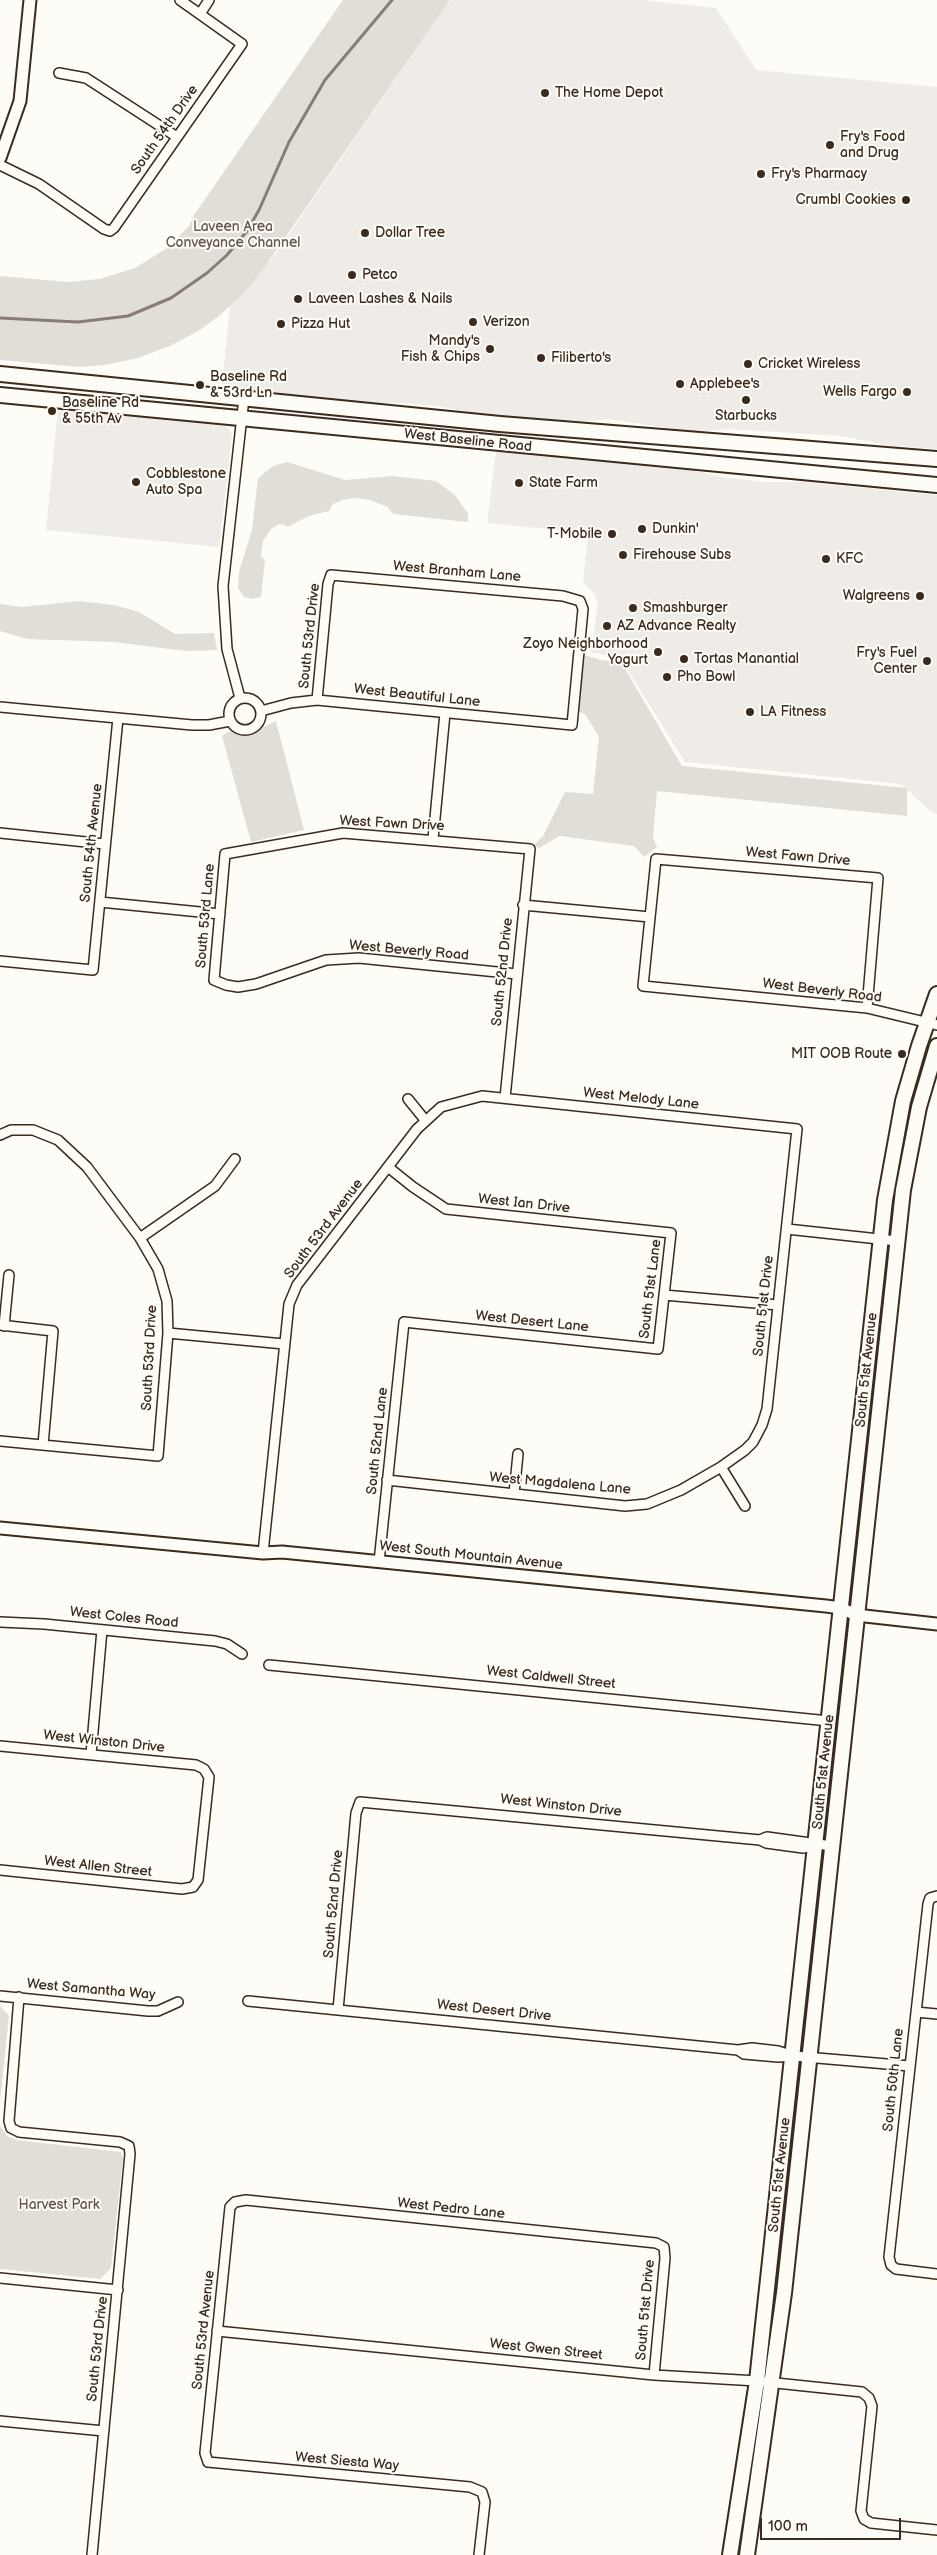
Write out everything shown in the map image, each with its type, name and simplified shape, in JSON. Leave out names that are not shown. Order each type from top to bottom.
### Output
[{"type":"main road","name":"West Baseline Road","points":[[0,374],[510,425],[937,459]]},
{"type":"main road","name":"West Baseline Road","points":[[0,395],[937,485]]},
{"type":"main road","name":"South 51st Avenue","points":[[730,2555],[756,2381],[794,2056],[881,1239],[897,1128],[911,1072],[932,1023],[937,994]]},
{"type":"main road","name":"South 51st Avenue","points":[[746,2555],[772,2383],[810,2057],[897,1241],[912,1136],[923,1090],[937,1046]]},
{"type":"main road","points":[[737,2555],[742,2512],[738,2496]]},
{"type":"street","points":[[0,158],[20,101],[30,0]]},
{"type":"street","points":[[180,0],[200,14],[209,0]]},
{"type":"street","name":"South 54th Drive","points":[[0,165],[39,184],[110,230],[114,228],[242,44],[200,14]]},
{"type":"street","points":[[59,73],[86,78],[177,137]]},
{"type":"street","points":[[240,698],[227,649],[223,586],[244,398]]},
{"type":"street","name":"West Branham Lane","points":[[331,575],[573,597],[580,601],[583,609],[572,725]]},
{"type":"street","name":"South 53rd Drive","points":[[317,700],[328,584],[331,575]]},
{"type":"street","points":[[240,698],[255,702],[261,711],[259,722],[251,729],[241,730],[230,721],[229,709],[240,698]]},
{"type":"street","name":"West Beautiful Lane","points":[[261,711],[291,703],[317,700],[572,725]]},
{"type":"street","points":[[0,707],[209,725],[230,721]]},
{"type":"street","points":[[433,839],[445,713]]},
{"type":"street","name":"South 54th Avenue","points":[[0,961],[93,970],[118,718]]},
{"type":"street","points":[[0,833],[105,844]]},
{"type":"street","name":"West Fawn Drive","points":[[225,854],[343,833],[433,839],[530,849]]},
{"type":"street","name":"South 52nd Drive","points":[[505,1098],[530,849]]},
{"type":"street","name":"South 53rd Lane","points":[[214,980],[225,854]]},
{"type":"street","name":"West Fawn Drive","points":[[650,917],[656,859],[878,878],[867,1008]]},
{"type":"street","points":[[100,902],[220,914]]},
{"type":"street","points":[[524,905],[650,917]]},
{"type":"street","name":"West Beverly Road","points":[[650,917],[643,986],[867,1008],[932,1023]]},
{"type":"street","name":"West Beverly Road","points":[[214,980],[226,986],[238,987],[256,984],[326,960],[359,958],[517,974]]},
{"type":"street","name":"West Melody Lane","points":[[482,1096],[797,1129]]},
{"type":"street","name":"South 53rd Avenue","points":[[263,1553],[289,1304],[297,1285],[425,1120],[441,1107],[482,1096]]},
{"type":"street","points":[[408,1099],[425,1120]]},
{"type":"street","name":"South 51st Drive","points":[[721,1467],[746,1450],[753,1442],[762,1425],[768,1398],[797,1129]]},
{"type":"street","points":[[0,1135],[10,1130],[33,1130],[58,1140],[88,1167],[140,1238],[215,1186],[235,1159]]},
{"type":"street","name":"West Ian Drive","points":[[388,1167],[412,1187],[446,1209],[671,1234]]},
{"type":"street","points":[[787,1229],[897,1241]]},
{"type":"street","name":"South 51st Lane","points":[[658,1349],[671,1234]]},
{"type":"street","name":"South 53rd Drive","points":[[43,1445],[158,1456],[168,1333],[165,1293],[158,1269],[140,1238]]},
{"type":"street","points":[[0,1441],[43,1445],[53,1331],[2,1326],[9,1275]]},
{"type":"street","points":[[664,1295],[778,1306]]},
{"type":"street","name":"West Desert Lane","points":[[404,1322],[658,1349]]},
{"type":"street","name":"South 52nd Lane","points":[[379,1562],[404,1322]]},
{"type":"street","points":[[168,1333],[284,1344]]},
{"type":"street","points":[[514,1494],[518,1454]]},
{"type":"street","points":[[721,1467],[745,1506]]},
{"type":"street","name":"West Magdalena Lane","points":[[387,1480],[625,1506],[646,1504],[664,1498],[721,1467]]},
{"type":"street","name":"West South Mountain Avenue","points":[[0,1528],[263,1553],[282,1552],[841,1608],[856,1615],[937,1624]]},
{"type":"street","name":"West Coles Road","points":[[0,1622],[214,1641],[227,1644],[242,1654]]},
{"type":"street","points":[[91,1754],[102,1630]]},
{"type":"street","name":"West Caldwell Street","points":[[269,1664],[829,1721]]},
{"type":"street","name":"West Winston Drive","points":[[0,1746],[196,1765],[204,1769],[209,1777],[198,1880],[192,1887]]},
{"type":"street","name":"South 52nd Drive","points":[[338,2010],[356,1813],[360,1802]]},
{"type":"street","name":"West Winston Drive","points":[[360,1802],[760,1840],[766,1843],[804,1840],[816,1845],[832,1846]]},
{"type":"street","name":"West Allen Street","points":[[0,1870],[182,1889],[192,1887]]},
{"type":"street","name":"South 50th Lane","points":[[934,1897],[916,2012],[889,2256],[891,2265],[896,2269],[937,2274]]},
{"type":"street","name":"West Samantha Way","points":[[0,1996],[148,2011],[158,2010],[178,2002]]},
{"type":"street","name":"South 53rd Drive","points":[[19,1997],[9,2121],[11,2128],[19,2132],[120,2142],[129,2146],[130,2154],[118,2290],[92,2555]]},
{"type":"street","name":"West Desert Drive","points":[[248,2001],[738,2050],[745,2047],[759,2052],[778,2050],[794,2056],[910,2066]]},
{"type":"street","points":[[916,2012],[937,2014]]},
{"type":"street","name":"West Pedro Lane","points":[[235,2202],[246,2200],[656,2243],[664,2247]]},
{"type":"street","name":"South 53rd Avenue","points":[[208,2462],[204,2454],[230,2207],[235,2202]]},
{"type":"street","name":"South 51st Drive","points":[[654,2375],[665,2258],[664,2247]]},
{"type":"street","points":[[0,2278],[118,2290]]},
{"type":"street","name":"West Gwen Street","points":[[217,2331],[654,2375],[756,2381],[862,2392],[869,2398],[872,2406],[861,2511],[864,2519],[871,2523],[937,2530]]},
{"type":"street","points":[[0,2421],[104,2431]]},
{"type":"street","name":"West Siesta Way","points":[[208,2462],[470,2487],[482,2492],[485,2502],[480,2555]]},
{"type":"shaded area","points":[[450,0],[642,0],[716,8],[756,70],[937,87],[937,449],[887,445],[841,436],[728,429],[694,432],[608,419],[574,423],[484,415],[437,406],[405,403],[370,404],[222,386],[230,304],[274,256]]},
{"type":"shaded area","points":[[58,408],[223,424],[229,429],[232,436],[219,547],[46,530]]},
{"type":"shaded area","points":[[496,451],[685,469],[727,478],[766,482],[802,482],[937,495],[937,814],[929,810],[901,784],[685,762],[621,659],[591,652],[598,603],[594,594],[583,582],[588,533],[487,523]]},
{"type":"green space","name":"Laveen Area Conveyance Channel","points":[[343,0],[450,0],[266,265],[245,292],[200,330],[170,346],[138,358],[105,365],[80,367],[0,360],[0,276],[68,282],[99,279],[135,268],[167,248],[189,226],[194,215]]},
{"type":"green space","points":[[287,462],[345,480],[393,476],[436,481],[455,495],[468,514],[468,522],[393,514],[388,507],[370,500],[354,498],[342,500],[333,504],[329,511],[309,516],[287,527],[283,524],[271,529],[263,541],[261,556],[265,560],[261,597],[252,599],[244,597],[238,588],[239,572],[252,530],[258,478],[273,466]]},
{"type":"green space","points":[[79,601],[114,605],[139,612],[175,634],[214,633],[217,650],[186,651],[113,642],[27,639],[0,631],[0,604],[22,607]]},
{"type":"green space","points":[[584,655],[601,660],[621,662],[682,766],[907,788],[907,816],[657,791],[653,837],[657,847],[644,857],[634,846],[560,836],[539,848],[534,845],[543,836],[565,792],[593,794],[599,737],[585,714],[579,712],[578,707]]},
{"type":"green space","points":[[276,721],[304,830],[251,842],[222,736],[230,731],[249,734]]},
{"type":"green space","points":[[0,2006],[9,2016],[0,2103]]},
{"type":"green space","name":"Harvest Park","points":[[0,2126],[7,2136],[16,2140],[121,2152],[123,2157],[111,2268],[100,2279],[0,2269]]},
{"type":"waterway","points":[[0,318],[78,322],[128,316],[171,298],[207,273],[227,255],[247,231],[259,210],[289,142],[325,80],[392,0]]},
{"type":"place","name":"The Home Depot","points":[[545,93]]},
{"type":"place","name":"Fry's Food and Drug","points":[[830,145]]},
{"type":"place","name":"Fry's Pharmacy","points":[[761,174]]},
{"type":"place","name":"Crumbl Cookies","points":[[906,200]]},
{"type":"place","name":"Dollar Tree","points":[[365,233]]},
{"type":"place","name":"Petco","points":[[352,275]]},
{"type":"place","name":"Laveen Lashes & Nails","points":[[298,299]]},
{"type":"place","name":"Verizon","points":[[473,322]]},
{"type":"place","name":"Pizza Hut","points":[[281,324]]},
{"type":"place","name":"Mandy's Fish & Chips","points":[[490,349]]},
{"type":"place","name":"Filiberto's","points":[[541,358]]},
{"type":"place","name":"Cricket Wireless","points":[[748,364]]},
{"type":"place","name":"Applebee's","points":[[680,384]]},
{"type":"place","name":"Baseline Rd & 53rd Ln","points":[[200,385]]},
{"type":"place","name":"Wells Fargo","points":[[907,392]]},
{"type":"place","name":"Starbucks","points":[[746,400]]},
{"type":"place","name":"Baseline Rd & 55th Av","points":[[52,411]]},
{"type":"place","name":"Cobblestone Auto Spa","points":[[136,482]]},
{"type":"place","name":"State Farm","points":[[519,483]]},
{"type":"place","name":"Dunkin'","points":[[642,529]]},
{"type":"place","name":"T-Mobile","points":[[612,534]]},
{"type":"place","name":"Firehouse Subs","points":[[623,555]]},
{"type":"place","name":"KFC","points":[[826,559]]},
{"type":"place","name":"Walgreens","points":[[920,596]]},
{"type":"place","name":"Smashburger","points":[[633,608]]},
{"type":"place","name":"AZ Advance Realty","points":[[607,626]]},
{"type":"place","name":"Zoyo Neighborhood Yogurt","points":[[658,652]]},
{"type":"place","name":"Tortas Manantial","points":[[684,659]]},
{"type":"place","name":"Fry's Fuel Center","points":[[927,661]]},
{"type":"place","name":"Pho Bowl","points":[[667,677]]},
{"type":"place","name":"LA Fitness","points":[[750,712]]},
{"type":"place","name":"MIT OOB Route","points":[[902,1054]]}]
